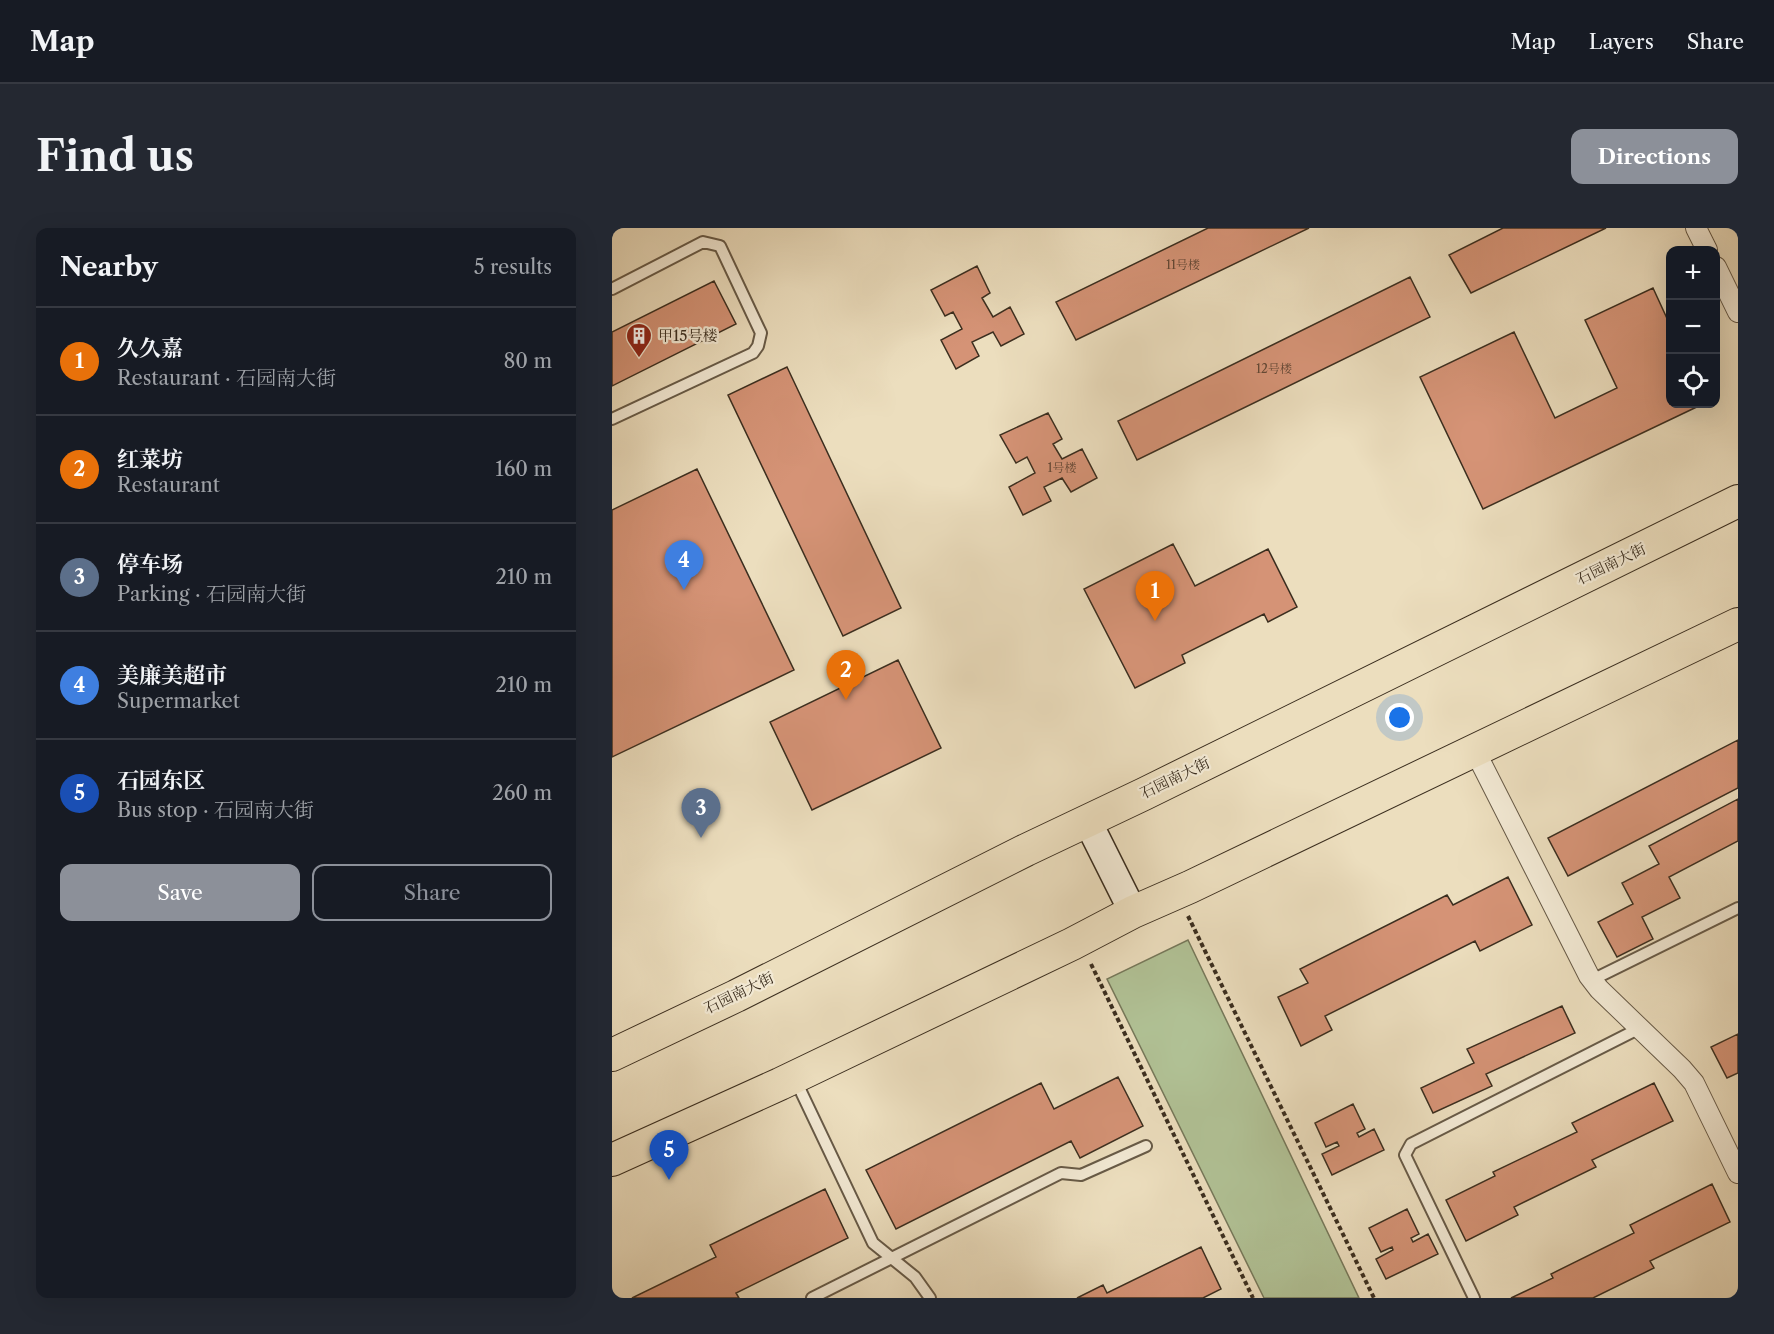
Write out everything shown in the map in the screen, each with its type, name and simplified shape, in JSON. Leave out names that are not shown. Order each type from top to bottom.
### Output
[{"type":"main road","name":"石园南大街","points":[[612,1054],[736,996],[1087,820],[1165,784],[1738,501]]},
{"type":"main road","points":[[612,1160],[793,1076],[1738,624]]},
{"type":"street","points":[[1696,228],[1705,246]]},
{"type":"street","points":[[1720,275],[1738,312]]},
{"type":"street","points":[[1475,751],[1592,980],[1694,1083],[1738,1173]]},
{"type":"street","points":[[1087,820],[1133,912]]},
{"type":"lane","points":[[612,289],[704,242],[711,242],[720,246],[761,333],[758,346],[753,353],[612,419]]},
{"type":"lane","points":[[1592,980],[1738,908]]},
{"type":"lane","points":[[1474,1298],[1405,1155],[1411,1144],[1640,1028]]},
{"type":"lane","points":[[793,1076],[873,1243],[915,1277],[930,1298]]},
{"type":"lane","points":[[812,1298],[1061,1173],[1081,1175],[1146,1146]]},
{"type":"path","points":[[1177,893],[1374,1298]]},
{"type":"path","points":[[1079,939],[1253,1298]]},
{"type":"green space","points":[[1188,940],[1359,1298],[1264,1298],[1107,979]]},
{"type":"building","points":[[1208,228],[1309,228],[1076,340],[1056,302]]},
{"type":"building","points":[[1503,228],[1606,228],[1471,293],[1449,255]]},
{"type":"building","points":[[977,266],[990,293],[982,298],[993,317],[1010,307],[1024,334],[1001,346],[993,332],[972,342],[979,356],[956,369],[941,340],[962,329],[953,312],[945,316],[931,290]]},
{"type":"building","points":[[1410,277],[1430,317],[1137,460],[1118,421]]},
{"type":"building","name":"甲15号楼","points":[[714,281],[736,324],[612,386],[612,332]]},
{"type":"building","points":[[1653,288],[1666,316],[1666,408],[1695,408],[1483,509],[1420,377],[1514,332],[1555,418],[1617,388],[1585,320]]},
{"type":"building","points":[[787,367],[901,608],[843,636],[728,395]]},
{"type":"building","points":[[1048,413],[1062,439],[1053,444],[1062,459],[1082,449],[1097,478],[1071,492],[1062,478],[1044,487],[1051,501],[1023,515],[1009,487],[1035,473],[1027,457],[1016,463],[1000,435]]},
{"type":"building","points":[[697,469],[794,670],[612,757],[612,510]]},
{"type":"building","points":[[1173,544],[1195,586],[1268,549],[1297,607],[1268,622],[1264,614],[1182,655],[1185,663],[1135,688],[1084,589]]},
{"type":"building","points":[[898,660],[941,748],[812,810],[770,722]]},
{"type":"building","points":[[1738,740],[1738,788],[1568,876],[1548,838]]},
{"type":"building","points":[[1738,799],[1738,841],[1669,877],[1680,898],[1642,917],[1653,939],[1617,957],[1598,922],[1633,904],[1622,883],[1659,864],[1649,846]]},
{"type":"building","points":[[1508,877],[1532,925],[1480,951],[1475,941],[1325,1016],[1332,1030],[1301,1046],[1278,997],[1308,983],[1300,969],[1447,895],[1453,905]]},
{"type":"building","points":[[1562,1006],[1575,1033],[1486,1074],[1492,1086],[1433,1113],[1421,1088],[1474,1063],[1467,1049]]},
{"type":"building","points":[[1738,1034],[1738,1073],[1727,1078],[1711,1047]]},
{"type":"building","points":[[1118,1077],[1143,1126],[1080,1158],[1071,1141],[896,1229],[866,1170],[1041,1083],[1054,1109]]},
{"type":"building","points":[[1654,1083],[1673,1121],[1592,1160],[1596,1167],[1514,1207],[1518,1215],[1466,1241],[1446,1200],[1495,1176],[1493,1172],[1577,1132],[1572,1123]]},
{"type":"building","points":[[1353,1104],[1365,1129],[1357,1133],[1359,1137],[1374,1129],[1384,1150],[1332,1175],[1322,1154],[1339,1146],[1337,1142],[1326,1147],[1315,1123]]},
{"type":"building","points":[[1712,1184],[1730,1222],[1650,1261],[1654,1268],[1593,1298],[1511,1298],[1553,1278],[1551,1274],[1634,1233],[1630,1225]]},
{"type":"building","points":[[825,1189],[848,1238],[736,1293],[739,1298],[632,1298],[716,1257],[710,1245]]},
{"type":"building","points":[[1407,1209],[1419,1234],[1411,1238],[1413,1242],[1428,1234],[1438,1254],[1386,1279],[1376,1259],[1393,1250],[1392,1247],[1381,1252],[1369,1228]]},
{"type":"building","points":[[1201,1247],[1221,1289],[1203,1298],[1077,1298],[1103,1285],[1107,1293]]},
{"type":"place","name":"甲15号楼","points":[[639,359]]},
{"type":"place","name":"美廉美超市","points":[[684,590]]},
{"type":"place","name":"久久嘉","points":[[1155,621]]},
{"type":"place","name":"红菜坊","points":[[846,700]]},
{"type":"place","name":"停车场","points":[[701,838]]},
{"type":"place","name":"石园东区","points":[[669,1180]]}]
